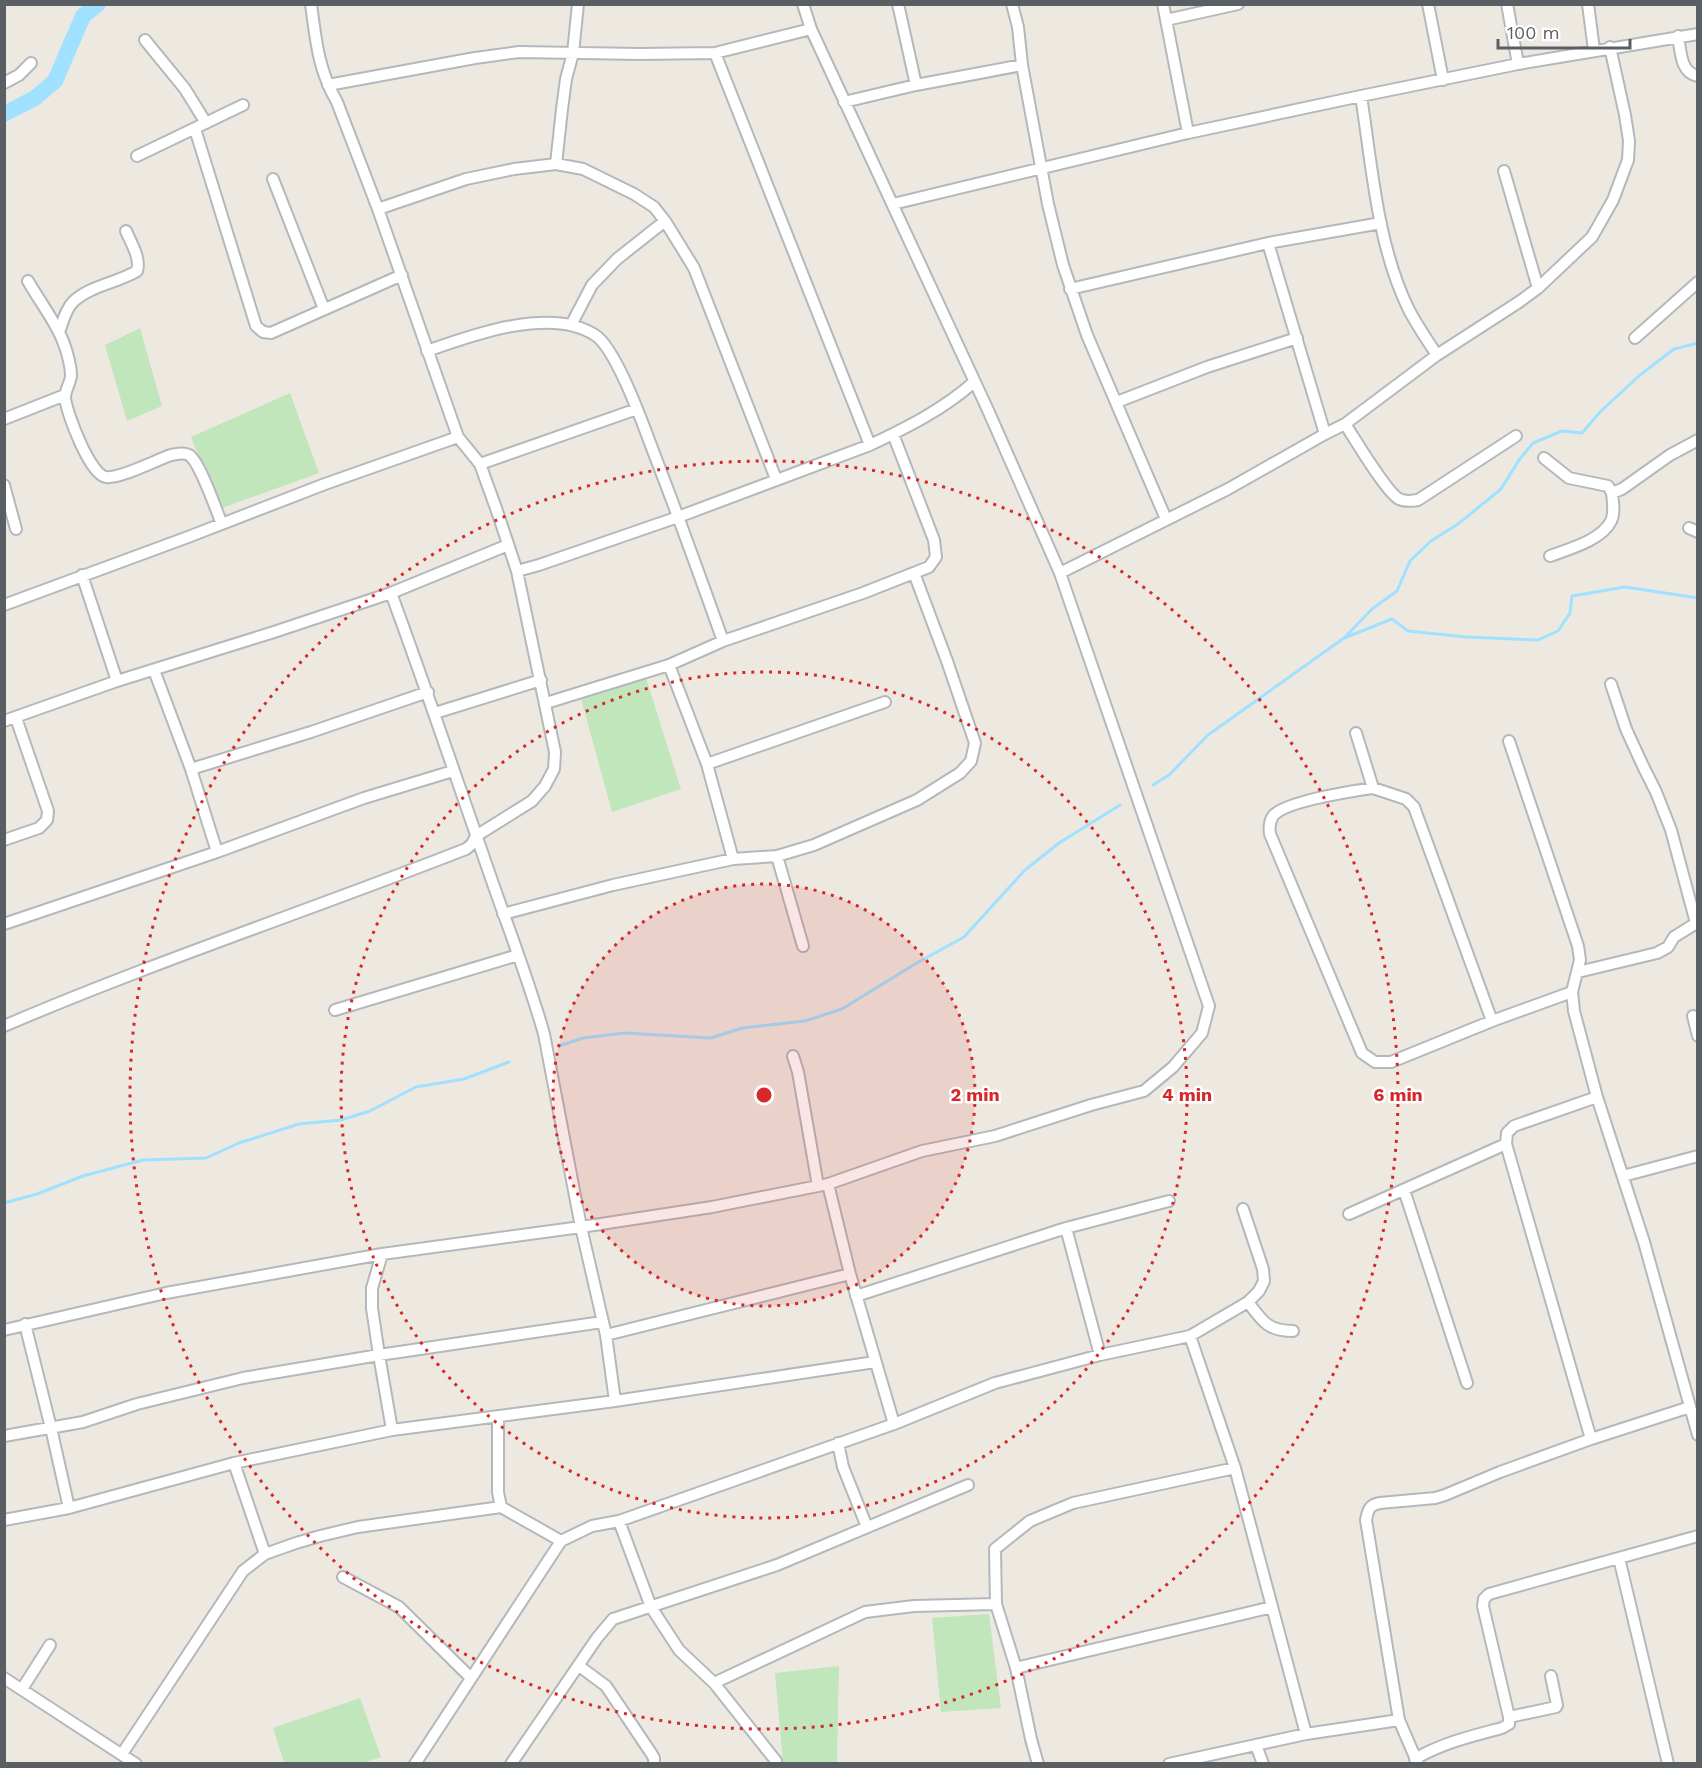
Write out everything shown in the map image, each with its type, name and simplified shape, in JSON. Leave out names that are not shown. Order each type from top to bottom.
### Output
[{"type":"street","points":[[4,1026],[64,1000],[466,849],[476,836],[532,801],[545,786],[554,769],[555,752],[546,703],[517,571],[480,464],[458,437],[378,208],[344,118],[328,85],[319,59],[310,4]]},
{"type":"street","points":[[556,164],[578,4]]},
{"type":"street","points":[[4,1330],[166,1293],[382,1254],[712,1207],[823,1185],[922,1151],[995,1136],[1091,1105],[1144,1091],[1173,1067],[1202,1033],[1209,1006],[1060,573],[987,408],[811,29],[803,4]]},
{"type":"street","points":[[898,4],[916,85]]},
{"type":"street","points":[[1012,4],[1018,27],[1022,65],[1041,167],[1056,240],[1070,289],[1166,519]]},
{"type":"street","points":[[1163,4],[1188,133]]},
{"type":"street","points":[[1166,20],[1238,4]]},
{"type":"street","points":[[1428,4],[1443,80]]},
{"type":"street","points":[[1508,4],[1518,64]]},
{"type":"street","points":[[1588,4],[1594,50]]},
{"type":"street","points":[[328,85],[519,52],[715,53],[811,29]]},
{"type":"street","points":[[893,204],[1188,133],[1361,96],[1610,47],[1698,34]]},
{"type":"street","points":[[1678,36],[1686,71],[1698,76]]},
{"type":"street","points":[[145,40],[185,89],[206,123]]},
{"type":"street","points":[[1060,573],[1228,489],[1345,424],[1437,355],[1538,288],[1592,237],[1613,200],[1628,159],[1629,141],[1626,115],[1610,47]]},
{"type":"street","points":[[715,53],[870,445]]},
{"type":"street","points":[[4,83],[20,75],[32,63]]},
{"type":"street","points":[[844,102],[916,85],[1022,65]]},
{"type":"street","points":[[1361,96],[1381,223],[1392,269],[1408,310],[1437,355]]},
{"type":"street","points":[[137,156],[243,105]]},
{"type":"street","points":[[195,129],[256,326],[263,332],[271,333],[402,275]]},
{"type":"street","points":[[378,208],[466,178],[556,164],[584,169],[634,194],[654,207],[694,268],[776,479]]},
{"type":"street","points":[[1504,171],[1538,288]]},
{"type":"street","points":[[273,179],[324,309]]},
{"type":"street","points":[[572,325],[592,285],[617,259],[665,221]]},
{"type":"street","points":[[1070,289],[1268,243],[1381,223]]},
{"type":"street","points":[[59,332],[68,309],[74,301],[137,271],[138,260],[126,231]]},
{"type":"street","points":[[1268,243],[1325,434]]},
{"type":"street","points":[[28,281],[59,332],[67,354],[71,376],[65,395],[76,433],[95,471],[103,477],[114,477],[171,455],[179,453],[188,455],[196,463],[222,524]]},
{"type":"street","points":[[1635,338],[1698,282]]},
{"type":"street","points":[[428,351],[475,333],[505,327],[552,323],[572,325],[595,335],[613,357],[637,409],[723,641]]},
{"type":"street","points":[[1117,402],[1208,367],[1298,338]]},
{"type":"street","points":[[517,571],[678,517],[870,445],[958,397],[974,382]]},
{"type":"street","points":[[4,418],[65,395]]},
{"type":"street","points":[[480,464],[637,409]]},
{"type":"street","points":[[1345,424],[1386,486],[1400,500],[1410,502],[1418,500],[1516,436]]},
{"type":"street","points":[[546,703],[669,665],[723,641],[863,593],[929,567],[936,557],[934,540],[893,434]]},
{"type":"street","points":[[4,604],[325,484],[458,437]]},
{"type":"street","points":[[1612,493],[1622,489],[1670,455],[1698,440]]},
{"type":"street","points":[[1544,458],[1569,478],[1608,486],[1612,493],[1614,507],[1612,520],[1596,537],[1550,556]]},
{"type":"street","points":[[4,485],[16,529]]},
{"type":"street","points":[[4,721],[117,681],[391,593],[508,545]]},
{"type":"street","points":[[503,914],[613,885],[733,860],[777,856],[814,845],[917,800],[960,773],[971,761],[975,743],[914,573]]},
{"type":"street","points":[[82,575],[117,681]]},
{"type":"street","points":[[391,593],[435,713],[544,1034],[581,1227],[606,1335],[615,1401]]},
{"type":"street","points":[[669,665],[707,764],[733,860]]},
{"type":"street","points":[[154,670],[191,769],[218,852]]},
{"type":"street","points":[[435,713],[541,681]]},
{"type":"street","points":[[1578,972],[1657,953],[1668,946],[1674,937],[1697,923],[1671,830],[1626,729],[1611,684]]},
{"type":"street","points":[[191,769],[428,693]]},
{"type":"street","points":[[707,764],[885,702]]},
{"type":"street","points":[[4,840],[39,828],[46,820],[48,811],[16,718]]},
{"type":"street","points":[[1356,733],[1373,788]]},
{"type":"street","points":[[1509,741],[1578,946],[1580,960],[1572,992],[1574,1011],[1597,1097],[1691,1399],[1698,1435]]},
{"type":"street","points":[[4,924],[218,852],[364,798],[453,771]]},
{"type":"street","points":[[1492,1021],[1414,807],[1406,799],[1373,788],[1335,794],[1275,813],[1269,826],[1270,834],[1362,1053],[1375,1062],[1390,1062],[1572,992]]},
{"type":"street","points":[[777,856],[803,946]]},
{"type":"street","points":[[335,1010],[518,955]]},
{"type":"street","points":[[1693,1016],[1698,1036]]},
{"type":"street","points":[[794,1056],[823,1185],[894,1424]]},
{"type":"street","points":[[1591,1439],[1506,1144],[1507,1133],[1514,1126],[1597,1097]]},
{"type":"street","points":[[1349,1214],[1506,1144]]},
{"type":"street","points":[[1623,1176],[1698,1156]]},
{"type":"street","points":[[1404,1190],[1467,1383]]},
{"type":"street","points":[[856,1296],[1066,1228],[1169,1201]]},
{"type":"street","points":[[415,1764],[561,1542],[592,1526],[620,1521],[894,1424],[995,1383],[1100,1355],[1190,1336],[1248,1302],[1259,1291],[1264,1281],[1263,1269],[1244,1209]]},
{"type":"street","points":[[1066,1228],[1100,1355]]},
{"type":"street","points":[[382,1254],[372,1288],[372,1308],[392,1430]]},
{"type":"street","points":[[606,1335],[850,1274]]},
{"type":"street","points":[[1248,1302],[1266,1325],[1281,1331],[1293,1331]]},
{"type":"street","points":[[4,1436],[83,1422],[137,1404],[243,1378],[602,1322]]},
{"type":"street","points":[[25,1324],[69,1508]]},
{"type":"street","points":[[1190,1336],[1235,1468],[1306,1734]]},
{"type":"street","points":[[4,1520],[69,1508],[234,1463],[392,1430],[615,1401],[875,1362]]},
{"type":"street","points":[[1691,1399],[1445,1495],[1373,1504],[1368,1509],[1365,1520],[1399,1720],[1416,1761],[1428,1751],[1450,1742],[1509,1724],[1483,1606],[1484,1599],[1489,1594],[1698,1536]]},
{"type":"street","points":[[498,1416],[498,1492],[501,1507]]},
{"type":"street","points":[[838,1443],[843,1467],[867,1527]]},
{"type":"street","points":[[234,1463],[264,1554]]},
{"type":"street","points":[[1038,1764],[1016,1668],[996,1604],[995,1549],[1030,1521],[1073,1503],[1235,1468]]},
{"type":"street","points":[[511,1764],[597,1638],[613,1619],[777,1565],[968,1485]]},
{"type":"street","points":[[122,1754],[243,1571],[264,1554],[358,1527],[501,1507],[561,1542]]},
{"type":"street","points":[[620,1521],[651,1607],[679,1650],[714,1683],[776,1761],[776,1764]]},
{"type":"street","points":[[1619,1558],[1668,1764]]},
{"type":"street","points":[[343,1577],[399,1607],[471,1678]]},
{"type":"street","points":[[714,1683],[865,1612],[914,1606],[996,1604]]},
{"type":"street","points":[[1016,1668],[1272,1607]]},
{"type":"street","points":[[22,1689],[50,1645]]},
{"type":"street","points":[[579,1666],[606,1686],[651,1753],[654,1764]]},
{"type":"street","points":[[1509,1717],[1556,1707],[1551,1676]]},
{"type":"street","points":[[4,1678],[136,1764]]},
{"type":"street","points":[[1169,1764],[1306,1734],[1399,1720]]},
{"type":"street","points":[[1256,1745],[1263,1764]]},
{"type":"green space","points":[[140,328],[162,406],[127,421],[105,345]]},
{"type":"green space","points":[[290,393],[319,473],[219,509],[191,437]]},
{"type":"green space","points":[[646,678],[681,789],[612,812],[581,699]]},
{"type":"green space","points":[[989,1614],[1001,1708],[941,1712],[932,1618]]},
{"type":"green space","points":[[839,1666],[837,1762],[783,1763],[775,1673]]},
{"type":"green space","points":[[360,1698],[381,1757],[364,1763],[284,1763],[273,1728]]},
{"type":"waterway","points":[[4,114],[35,98],[55,81],[83,16],[98,4]]},
{"type":"waterway","points":[[1345,637],[1372,609],[1397,591],[1410,561],[1431,541],[1458,524],[1501,489],[1533,443],[1562,431],[1582,433],[1600,412],[1640,375],[1674,349],[1698,343]]},
{"type":"waterway","points":[[1153,785],[1169,775],[1208,735],[1344,638],[1392,619],[1408,631],[1466,637],[1538,640],[1558,631],[1570,613],[1572,596],[1625,587],[1698,598]]},
{"type":"waterway","points":[[559,1046],[583,1038],[625,1033],[711,1038],[742,1028],[805,1021],[842,1009],[964,937],[1025,870],[1059,843],[1120,805]]},
{"type":"waterway","points":[[4,1203],[37,1194],[83,1176],[143,1160],[206,1158],[239,1143],[299,1124],[341,1120],[370,1111],[416,1087],[464,1079],[509,1062]]}]
